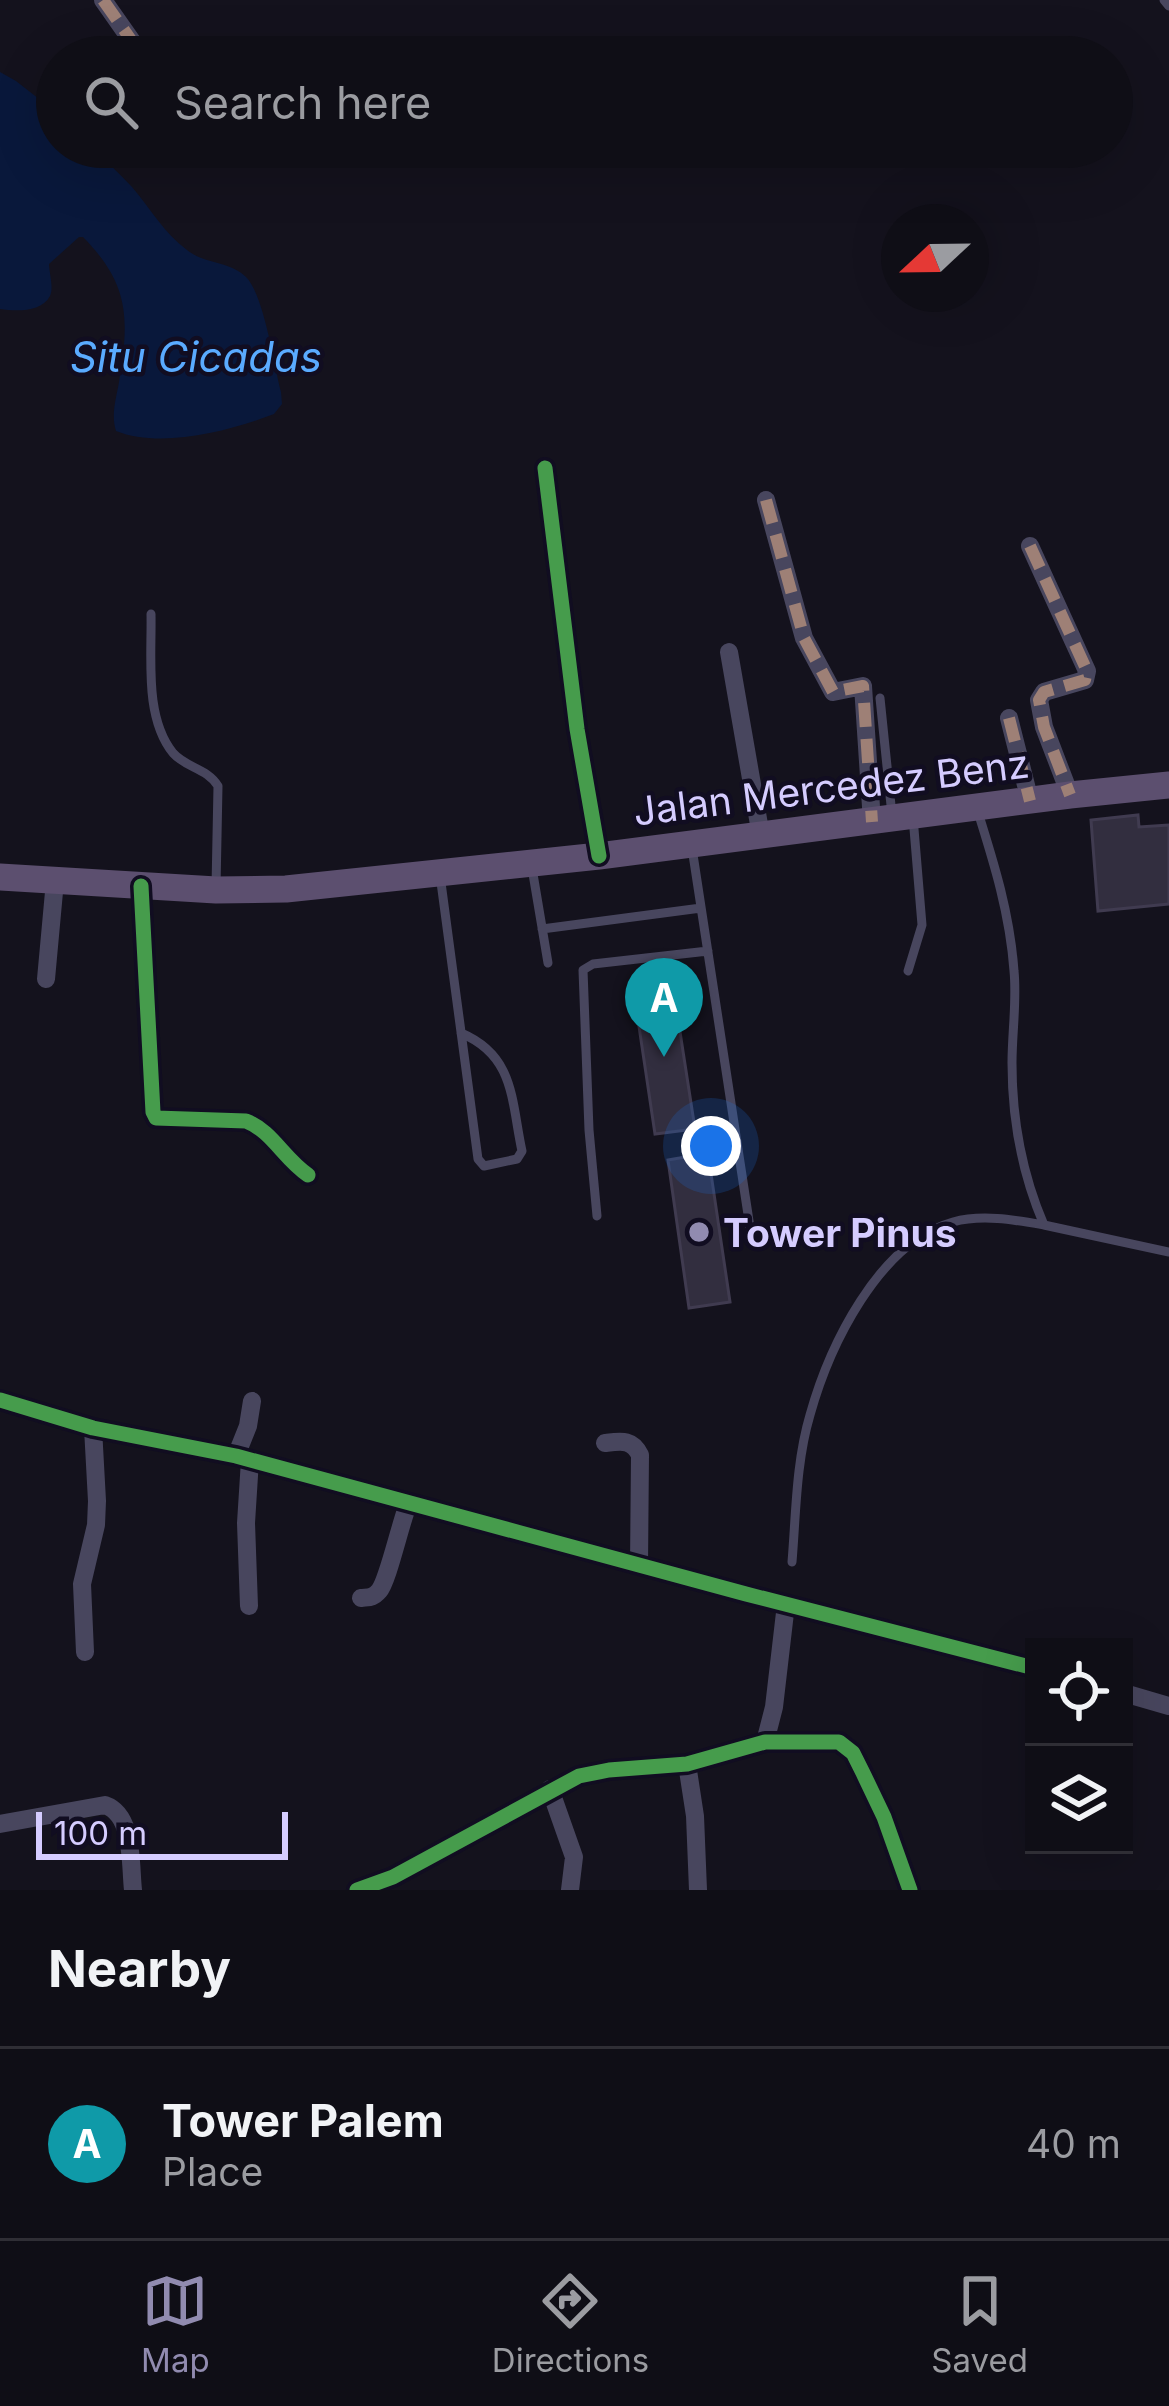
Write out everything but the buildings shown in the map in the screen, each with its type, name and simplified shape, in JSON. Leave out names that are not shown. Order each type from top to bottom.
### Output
[{"type":"main road","name":"Jalan Mercedez Benz","points":[[0,877],[216,890],[286,889],[532,864],[1169,785]]},
{"type":"street","points":[[103,0],[125,36]]},
{"type":"street","points":[[545,467],[577,728],[599,856]]},
{"type":"street","points":[[766,500],[814,656],[833,692],[862,686],[892,820]]},
{"type":"street","points":[[1030,546],[1087,676],[1041,695],[1044,727],[1070,796]]},
{"type":"street","points":[[729,652],[761,836]]},
{"type":"street","points":[[1030,801],[1011,727],[1044,727]]},
{"type":"street","points":[[46,979],[55,881]]},
{"type":"street","points":[[142,886],[156,1118],[246,1121],[259,1126],[308,1175]]},
{"type":"street","points":[[0,1400],[93,1428],[243,1458],[1025,1666]]},
{"type":"street","points":[[249,1606],[243,1458],[251,1401]]},
{"type":"street","points":[[85,1652],[82,1584],[97,1502],[93,1428]]},
{"type":"street","points":[[605,1443],[626,1441],[635,1445],[640,1456],[640,1565]]},
{"type":"street","points":[[361,1598],[382,1587],[409,1502]]},
{"type":"street","points":[[765,1742],[774,1707],[786,1604]]},
{"type":"street","points":[[1133,1696],[1169,1706]]},
{"type":"street","points":[[357,1890],[393,1877],[578,1776],[687,1764],[765,1742],[839,1742],[853,1753],[884,1817],[910,1890]]},
{"type":"street","points":[[687,1764],[698,1890]]},
{"type":"street","points":[[550,1789],[574,1857],[569,1890]]},
{"type":"street","points":[[0,1824],[113,1807],[128,1838],[134,1890]]},
{"type":"lane","points":[[151,614],[153,698],[162,734],[181,760],[211,776],[218,786],[216,890]]},
{"type":"lane","points":[[880,698],[892,820],[921,888],[922,925],[908,971]]},
{"type":"lane","points":[[977,808],[1011,934],[1016,1007],[1013,1097],[1026,1176],[1044,1225]]},
{"type":"lane","points":[[691,844],[751,1234]]},
{"type":"lane","points":[[532,864],[548,963]]},
{"type":"lane","points":[[440,874],[461,1034],[478,1159],[484,1166],[517,1159],[522,1151],[500,1062],[490,1049],[461,1034]]},
{"type":"lane","points":[[542,929],[701,908]]},
{"type":"lane","points":[[597,1216],[583,970],[592,964],[707,951]]},
{"type":"lane","points":[[792,1562],[809,1417],[831,1358],[875,1280],[909,1245],[946,1224],[988,1219],[1044,1225],[1169,1252]]},
{"type":"water","name":"Situ Cicadas","points":[[0,72],[36,97],[36,168],[113,168],[179,243],[194,255],[246,277],[263,314],[282,404],[274,414],[217,432],[153,438],[116,431],[114,410],[125,334],[122,300],[109,269],[83,237],[49,264],[52,289],[46,302],[27,310],[0,309]]},
{"type":"marked path","points":[[103,0],[128,36]]},
{"type":"marked path","points":[[766,500],[804,638],[833,692],[863,686],[872,822]]},
{"type":"marked path","points":[[1030,546],[1087,671],[1085,680],[1044,692],[1039,700],[1044,727],[1070,795]]},
{"type":"marked path","points":[[1009,718],[1030,801]]},
{"type":"cycle path","points":[[545,468],[577,729],[599,856]]},
{"type":"cycle path","points":[[141,886],[156,1118],[246,1121],[263,1131],[308,1175]]},
{"type":"cycle path","points":[[0,1400],[93,1428],[236,1456],[1025,1666]]},
{"type":"cycle path","points":[[357,1890],[393,1877],[579,1776],[687,1764],[765,1742],[839,1742],[853,1753],[884,1817],[910,1890]]},
{"type":"place","name":"Tower Palem","points":[[664,1057]]},
{"type":"place","name":"Tower Pinus","points":[[699,1232]]}]
